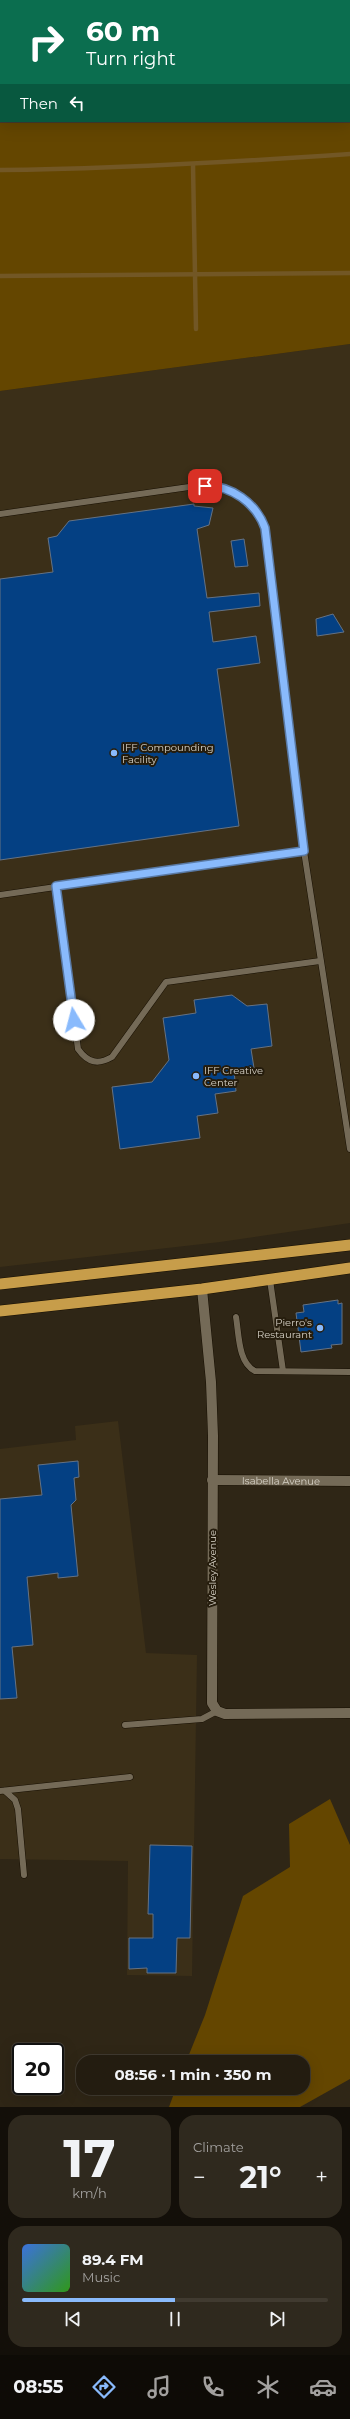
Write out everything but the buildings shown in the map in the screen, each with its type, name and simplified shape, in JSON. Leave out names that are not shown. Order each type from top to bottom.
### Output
[{"type":"highway","points":[[0,1284],[350,1246]]},
{"type":"highway","points":[[0,1311],[202,1289],[350,1268]]},
{"type":"street","name":"Wesley Avenue","points":[[202,1289],[211,1382],[211,1696],[213,1708],[217,1711]]},
{"type":"street","name":"Isabella Avenue","points":[[212,1480],[350,1481]]},
{"type":"street","points":[[217,1711],[225,1714],[350,1713]]},
{"type":"lane","points":[[0,514],[196,486],[213,486],[243,498],[261,518],[265,528],[304,851],[350,1149]]},
{"type":"lane","points":[[0,895],[304,851]]},
{"type":"lane","points":[[56,886],[78,1049],[84,1057],[92,1062],[103,1062],[112,1057],[166,982],[320,961]]},
{"type":"lane","points":[[270,1280],[283,1371]]},
{"type":"lane","points":[[236,1317],[244,1360],[247,1368],[255,1372],[350,1372]]},
{"type":"lane","points":[[125,1725],[202,1719],[217,1711]]},
{"type":"lane","points":[[3,1791],[130,1777]]},
{"type":"lane","points":[[3,1791],[15,1800],[18,1808],[24,1875]]},
{"type":"shaded area","points":[[0,122],[350,122],[350,344],[0,391]]},
{"type":"shaded area","points":[[350,344],[350,1223],[220,1242],[0,1267],[0,391]]},
{"type":"shaded area","points":[[118,1421],[146,1653],[197,1655],[192,1976],[127,1975],[128,1861],[0,1859],[0,1449],[76,1440],[75,1426]]},
{"type":"shaded area","points":[[330,1799],[350,1845],[350,2079],[300,2107],[169,2107],[173,2095],[310,2095],[310,2055],[189,2055],[205,2015],[243,1896],[290,1867],[289,1824]]},
{"type":"waterway","points":[[0,170],[175,165],[350,154]]},
{"type":"waterway","points":[[193,165],[196,329]]},
{"type":"waterway","points":[[0,276],[350,273]]},
{"type":"place","name":"IFF Compounding Facility","points":[[114,753]]},
{"type":"place","name":"IFF Creative Center","points":[[196,1076]]},
{"type":"place","name":"Pierro's Restaurant","points":[[320,1328]]},
{"type":"route","points":[[74,1020],[56,886],[304,851],[265,528],[261,518],[243,498],[229,491],[213,486],[205,486]]}]
